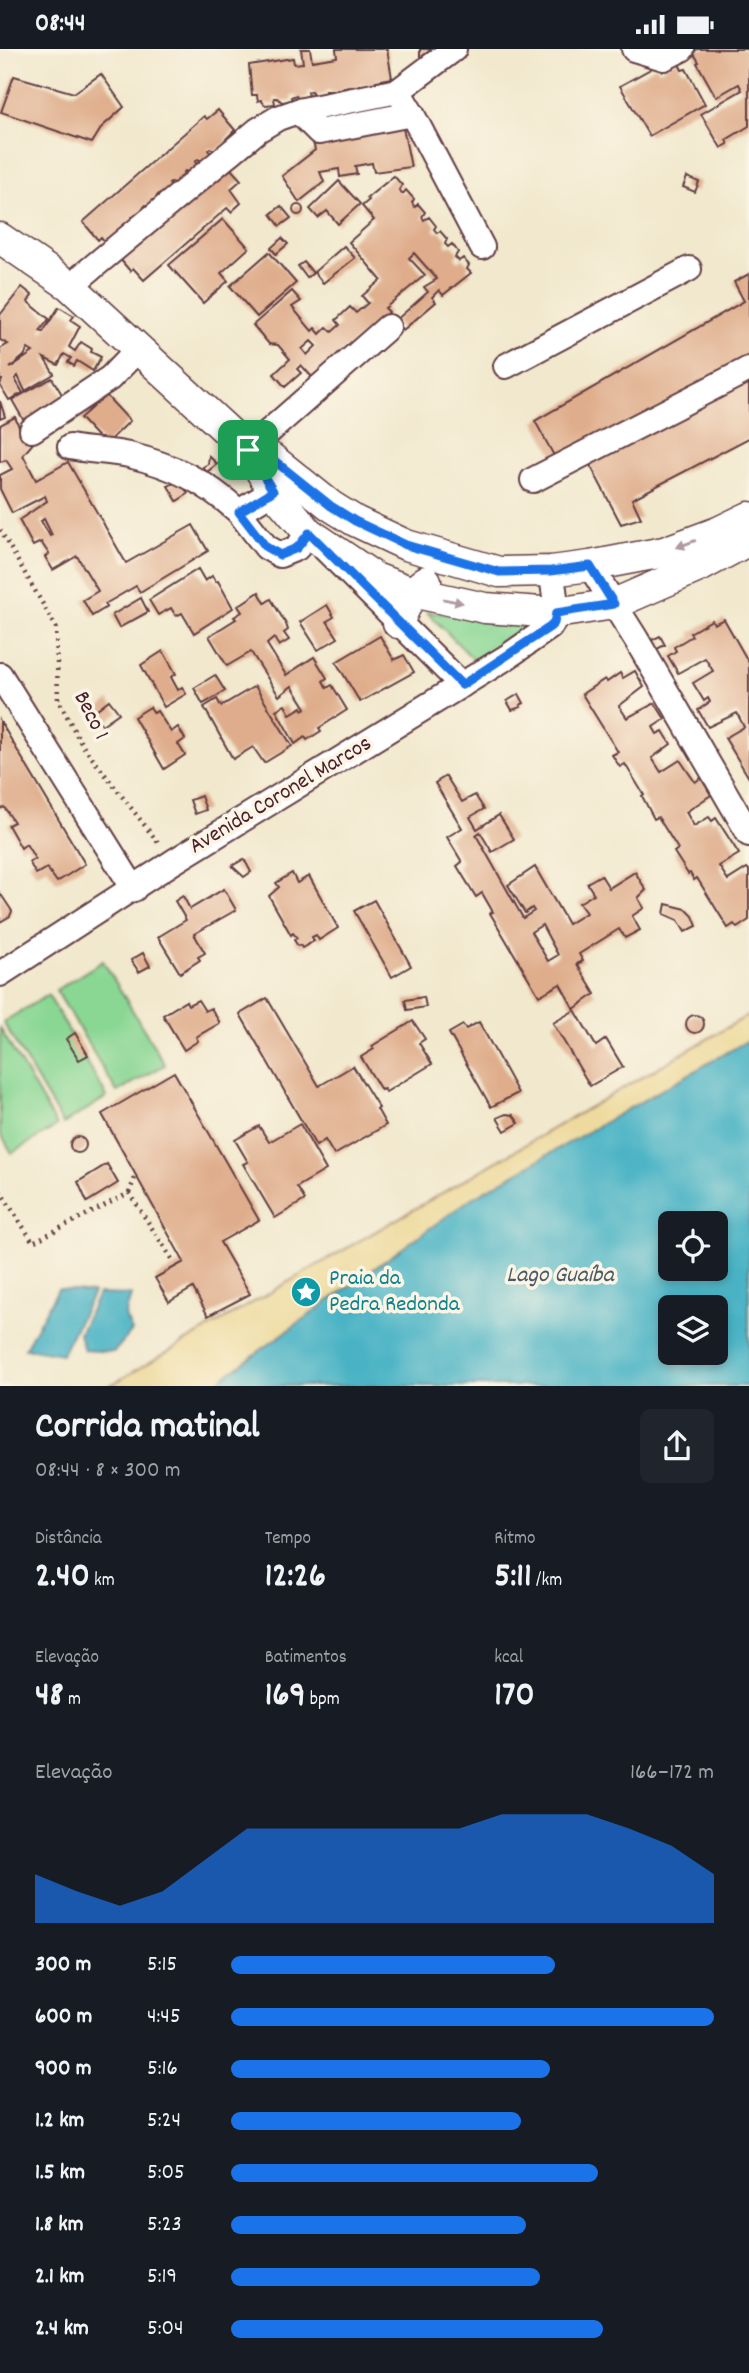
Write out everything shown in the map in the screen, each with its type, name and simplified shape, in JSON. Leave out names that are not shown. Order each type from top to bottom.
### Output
[{"type":"main road","points":[[0,238],[71,286],[248,450],[273,491],[309,533],[375,578],[412,592],[485,608],[556,613],[614,604],[701,566],[749,540]]},
{"type":"main road","points":[[248,450],[271,458],[331,506],[355,521],[406,545],[499,572]]},
{"type":"main road","points":[[398,624],[412,592],[427,580],[444,573],[468,568],[499,572],[551,571],[590,566],[664,552],[749,517]]},
{"type":"street","points":[[71,286],[258,130],[278,118],[298,111],[398,91],[454,49]]},
{"type":"street","points":[[634,49],[663,58],[682,49]]},
{"type":"street","points":[[398,91],[482,247]]},
{"type":"street","points":[[298,111],[319,132],[412,114]]},
{"type":"street","points":[[506,366],[689,269]]},
{"type":"street","points":[[248,450],[388,327]]},
{"type":"street","points":[[32,430],[110,378],[138,349]]},
{"type":"street","points":[[533,480],[749,369]]},
{"type":"street","points":[[70,447],[128,455],[181,471],[219,494],[239,512],[266,547],[280,555],[297,548],[309,533],[462,685]]},
{"type":"street","points":[[239,512],[273,491]]},
{"type":"street","points":[[590,566],[749,834]]},
{"type":"street","points":[[551,571],[556,613]]},
{"type":"street","name":"Avenida Coronel Marcos","points":[[0,974],[173,862],[462,685],[550,627],[554,623],[556,613]]},
{"type":"street","points":[[0,675],[134,889]]},
{"type":"path","name":"Beco 1","points":[[0,530],[56,627],[58,699],[82,745],[173,862]]},
{"type":"path","points":[[0,1191],[33,1242],[129,1193],[136,1175]]},
{"type":"path","points":[[129,1193],[172,1259]]},
{"type":"green space","points":[[427,612],[541,623],[475,661]]},
{"type":"green space","points":[[103,961],[165,1065],[117,1092],[56,990]]},
{"type":"green space","points":[[48,995],[107,1097],[63,1124],[3,1022]]},
{"type":"green space","points":[[0,1028],[57,1126],[12,1153],[0,1133]]},
{"type":"sand","name":"Praia da Pedra Redonda","points":[[749,1015],[749,1040],[472,1198],[211,1386],[109,1386]]},
{"type":"water","name":"Lago Guaíba","points":[[749,1040],[749,1386],[211,1386],[472,1198]]},
{"type":"water","points":[[58,1289],[93,1293],[62,1354],[25,1348]]},
{"type":"water","points":[[98,1294],[131,1295],[125,1316],[132,1331],[114,1352],[84,1350],[79,1334]]},
{"type":"building","points":[[301,49],[310,49],[312,61],[337,57],[336,49],[387,49],[392,78],[376,81],[377,85],[360,85],[360,88],[350,90],[348,87],[332,93],[330,90],[325,91],[326,94],[315,96],[311,91],[308,92],[309,97],[298,100],[296,95],[291,97],[292,101],[282,102],[274,98],[275,104],[265,105],[261,100],[258,101],[257,95],[252,95],[249,65],[293,58],[294,64],[303,63]]},
{"type":"building","points":[[420,49],[432,49],[420,58]]},
{"type":"building","points":[[698,49],[749,49],[749,126],[726,140],[728,144],[721,148],[701,114],[742,90],[739,84],[716,97],[697,63],[699,62],[693,52]]},
{"type":"building","points":[[677,60],[682,70],[686,69],[705,104],[649,136],[620,86],[656,66],[659,70]]},
{"type":"building","points":[[101,74],[124,107],[102,127],[92,143],[1,112],[14,76],[74,93]]},
{"type":"building","points":[[218,110],[235,130],[225,140],[227,142],[216,151],[210,148],[208,150],[212,155],[204,162],[198,159],[195,162],[199,166],[191,173],[185,171],[183,173],[186,177],[178,185],[172,182],[169,184],[173,189],[164,196],[159,194],[157,196],[160,200],[152,207],[146,205],[144,207],[148,211],[139,219],[132,217],[134,222],[106,243],[101,237],[98,240],[83,222],[204,116],[207,119]]},
{"type":"building","points":[[402,123],[411,167],[374,172],[372,163],[355,166],[357,174],[340,177],[339,169],[320,172],[324,182],[299,202],[282,176],[315,150],[313,142]]},
{"type":"building","points":[[229,167],[241,180],[231,189],[241,203],[231,212],[227,208],[144,280],[133,268],[130,271],[120,259]]},
{"type":"building","points":[[394,176],[402,185],[399,190],[403,194],[406,190],[414,199],[412,203],[415,207],[418,204],[425,212],[422,217],[424,220],[429,217],[436,226],[434,229],[437,233],[440,231],[447,239],[445,244],[448,247],[452,244],[458,252],[455,257],[459,261],[463,258],[471,273],[443,295],[439,290],[432,297],[436,302],[403,330],[395,321],[428,292],[424,287],[437,279],[414,253],[409,258],[425,275],[385,308],[389,312],[313,378],[301,365],[297,369],[301,373],[285,387],[274,374],[290,359],[278,345],[269,344],[253,325],[292,291],[301,301],[292,307],[312,331],[315,328],[320,334],[327,327],[332,332],[340,325],[336,320],[350,307],[356,313],[368,303],[362,296],[381,280],[349,242],[374,220],[362,206],[369,200],[367,198]],"holes":[[[311,341],[316,346],[307,355],[302,349]]]},
{"type":"building","points":[[687,177],[699,182],[695,192],[683,187]]},
{"type":"building","points":[[339,181],[360,204],[338,224],[327,211],[318,218],[310,209]]},
{"type":"building","points":[[298,205],[302,206],[302,214],[298,215],[294,214],[293,210],[294,206]]},
{"type":"building","points":[[281,206],[291,218],[280,226],[271,214]]},
{"type":"building","points":[[223,219],[249,248],[221,273],[228,281],[203,303],[169,265]]},
{"type":"building","points":[[282,238],[288,244],[276,254],[271,248]]},
{"type":"building","points":[[344,246],[355,258],[323,283],[314,272]]},
{"type":"building","points":[[269,252],[296,283],[257,317],[230,286]]},
{"type":"building","points":[[304,262],[313,273],[307,278],[298,266]]},
{"type":"building","points":[[749,274],[749,359],[559,465],[535,421],[744,301],[734,282]]},
{"type":"building","points":[[22,287],[32,295],[28,302],[49,319],[40,331],[43,332],[59,307],[74,316],[71,320],[80,326],[69,347],[75,351],[81,342],[101,357],[93,371],[77,361],[74,366],[68,362],[71,358],[64,354],[58,365],[44,358],[54,374],[25,391],[18,376],[15,379],[23,393],[9,400],[0,385],[0,349],[8,344],[0,340],[0,315]],"holes":[[[28,349],[33,352],[10,368]]]},
{"type":"building","points":[[749,375],[749,438],[632,499],[641,518],[621,524],[588,461]]},
{"type":"building","points":[[52,378],[66,401],[28,428],[12,400]]},
{"type":"building","points":[[101,390],[130,421],[105,445],[80,418],[97,403],[91,397]]},
{"type":"building","points":[[0,401],[5,417],[0,419]]},
{"type":"building","points":[[15,417],[24,439],[35,441],[23,455],[36,480],[68,462],[126,563],[193,525],[208,551],[140,592],[136,586],[105,604],[107,607],[92,616],[83,600],[98,591],[77,556],[53,570],[45,557],[49,554],[41,542],[33,546],[19,520],[47,501],[45,496],[12,513],[0,489],[0,475],[12,469],[6,460],[0,462],[0,425]],"holes":[[[44,519],[52,535],[50,536],[41,521]]]},
{"type":"building","points":[[209,456],[217,464],[207,472],[203,467],[208,464]]},
{"type":"building","points":[[180,480],[188,494],[177,501],[168,486]]},
{"type":"building","points":[[198,569],[205,581],[212,576],[218,581],[233,608],[194,633],[182,613],[176,616],[171,608],[158,615],[149,600]]},
{"type":"building","points":[[259,592],[265,603],[271,599],[288,630],[284,633],[289,640],[279,646],[274,638],[267,644],[286,675],[314,657],[327,678],[323,681],[327,688],[332,685],[347,710],[319,728],[321,731],[295,744],[276,710],[285,705],[290,714],[302,707],[303,710],[306,708],[292,686],[279,696],[251,652],[227,666],[209,636],[236,619],[234,617],[242,612],[238,606]]},
{"type":"building","points":[[141,598],[148,612],[119,628],[112,615]]},
{"type":"building","points":[[327,605],[334,617],[327,621],[338,638],[318,650],[300,622]]},
{"type":"building","points":[[724,619],[749,663],[749,778],[725,738],[744,727],[737,713],[708,727],[698,710],[710,702],[708,698],[704,701],[693,683],[713,671],[705,658],[678,673],[668,656],[676,651],[674,647],[692,636],[690,633],[712,620],[714,624]]},
{"type":"building","points":[[380,636],[394,660],[404,655],[414,672],[360,702],[336,662]]},
{"type":"building","points":[[660,636],[665,645],[653,651],[648,642]]},
{"type":"building","points":[[163,651],[176,674],[171,677],[178,690],[182,687],[186,694],[164,707],[141,665]]},
{"type":"building","points":[[635,671],[644,687],[619,706],[627,718],[655,703],[665,719],[653,727],[657,734],[663,731],[671,744],[652,758],[661,772],[680,760],[695,782],[701,778],[711,795],[686,812],[694,826],[709,817],[712,821],[716,818],[739,854],[719,866],[728,880],[747,868],[749,870],[749,920],[737,928],[734,924],[728,928],[697,878],[694,880],[690,873],[688,874],[674,852],[678,849],[658,817],[654,819],[642,796],[644,795],[625,764],[620,767],[612,755],[618,752],[582,694],[605,679],[607,682],[620,673],[623,678]]},
{"type":"building","points":[[215,675],[225,691],[203,704],[194,688]]},
{"type":"building","points":[[255,686],[292,746],[264,763],[253,747],[233,759],[204,707],[217,699],[221,706]]},
{"type":"building","points":[[519,694],[524,703],[512,710],[507,701]]},
{"type":"building","points":[[109,700],[119,713],[102,725],[92,713]]},
{"type":"building","points":[[150,707],[154,713],[157,711],[171,732],[178,727],[185,739],[178,744],[185,755],[164,769],[134,717]]},
{"type":"building","points":[[0,721],[85,864],[57,882],[47,868],[36,874],[29,862],[35,859],[26,844],[21,848],[8,825],[14,822],[4,807],[0,809]]},
{"type":"building","points":[[446,776],[462,802],[475,795],[484,809],[470,817],[477,829],[499,815],[514,839],[492,852],[480,832],[476,835],[523,918],[534,911],[532,908],[525,913],[508,885],[535,867],[568,924],[586,913],[579,903],[594,894],[587,883],[601,875],[609,888],[635,872],[646,890],[638,898],[644,908],[632,916],[640,930],[625,938],[619,929],[579,954],[583,961],[577,964],[595,994],[574,1009],[560,984],[539,996],[490,913],[493,912],[482,893],[476,897],[457,866],[462,862],[447,837],[462,828],[435,783]],"holes":[[[542,925],[558,955],[548,961],[531,932]]]},
{"type":"building","points":[[201,796],[206,810],[195,814],[190,800]]},
{"type":"building","points":[[244,859],[251,872],[244,877],[232,866]]},
{"type":"building","points":[[292,873],[297,883],[309,876],[338,928],[319,940],[316,935],[312,937],[314,941],[302,948],[294,940],[297,938],[293,933],[291,935],[269,896],[279,887],[276,883]]},
{"type":"building","points":[[224,889],[236,910],[194,934],[205,953],[198,957],[200,960],[180,973],[158,937],[186,920],[175,901],[183,896],[190,909]]},
{"type":"building","points":[[0,893],[12,911],[10,916],[0,922]]},
{"type":"building","points":[[374,900],[411,966],[392,977],[354,911]]},
{"type":"building","points":[[666,904],[686,909],[697,926],[685,932],[678,920],[664,914]]},
{"type":"building","points":[[143,953],[150,966],[139,972],[131,960]]},
{"type":"building","points":[[424,997],[426,1007],[407,1010],[405,1000]]},
{"type":"building","points":[[267,998],[319,1086],[353,1066],[379,1108],[377,1109],[386,1125],[334,1155],[325,1140],[316,1146],[240,1014]]},
{"type":"building","points":[[198,1000],[205,1011],[211,1008],[220,1023],[196,1037],[198,1041],[184,1050],[163,1015],[186,1001],[188,1005]]},
{"type":"building","points":[[575,1010],[596,1046],[606,1039],[623,1067],[590,1086],[553,1023]]},
{"type":"building","points":[[695,1015],[701,1018],[704,1024],[701,1030],[695,1033],[689,1030],[686,1024],[689,1018]]},
{"type":"building","points":[[413,1021],[425,1039],[419,1043],[432,1064],[386,1092],[381,1090],[361,1057],[374,1049],[372,1046]]},
{"type":"building","points":[[479,1022],[518,1093],[491,1107],[449,1033],[463,1025],[466,1029]]},
{"type":"building","points":[[75,1033],[88,1055],[79,1060],[66,1039]]},
{"type":"building","points":[[174,1072],[259,1220],[220,1242],[250,1294],[208,1316],[193,1288],[169,1302],[155,1278],[184,1262],[102,1114]]},
{"type":"building","points":[[506,1114],[513,1115],[519,1123],[505,1131],[497,1118]]},
{"type":"building","points":[[300,1124],[326,1170],[297,1187],[305,1200],[275,1218],[243,1164],[248,1162],[235,1140],[259,1126],[269,1142]]},
{"type":"building","points":[[75,1137],[81,1137],[86,1145],[84,1151],[75,1153],[70,1148],[70,1142]]},
{"type":"building","points":[[107,1164],[118,1183],[87,1202],[78,1182]]},
{"type":"place","name":"Praia da Pedra Redonda","points":[[306,1292]]},
{"type":"route","points":[[248,450],[271,458],[331,506],[355,521],[406,545],[499,572],[551,571],[590,566],[614,604],[556,613],[554,623],[550,627],[462,685],[309,533],[297,548],[280,555],[266,547],[239,512],[273,491],[248,450]]}]
